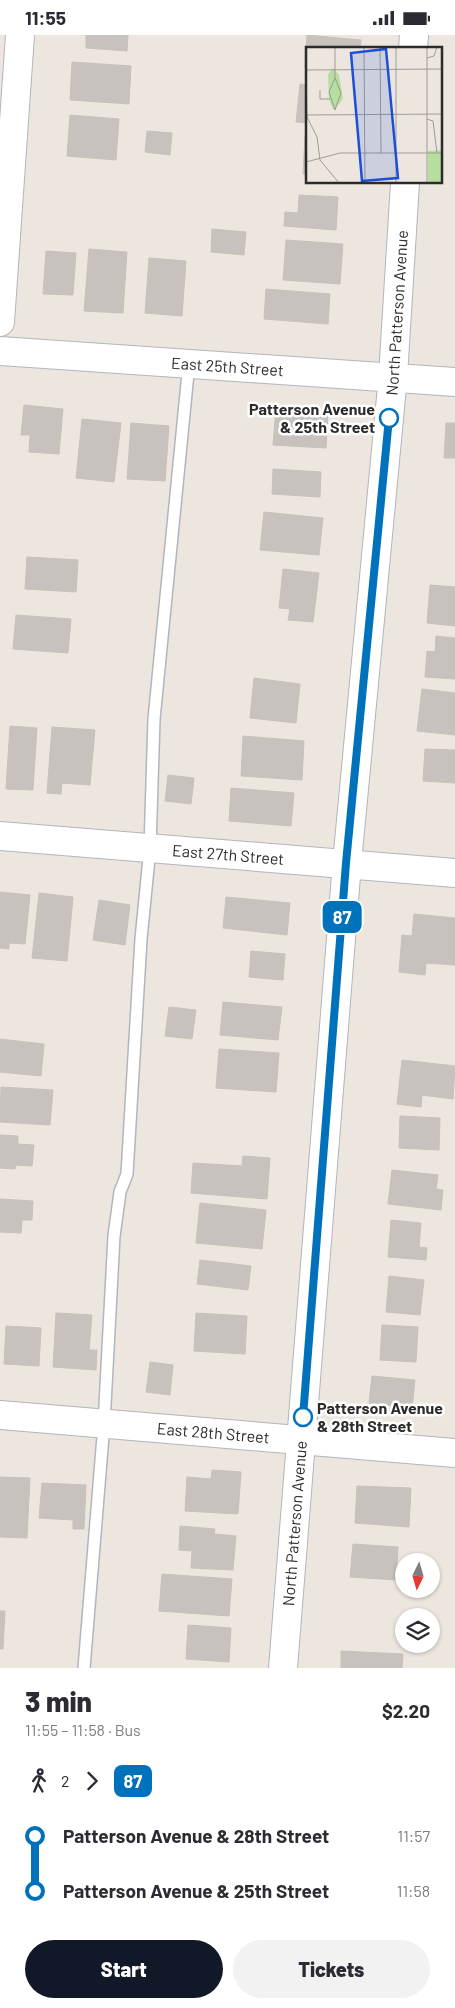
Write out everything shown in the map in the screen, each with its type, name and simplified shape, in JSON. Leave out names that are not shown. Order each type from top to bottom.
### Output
[{"type":"street","points":[[0,322],[20,35]]},
{"type":"street","name":"North Patterson Avenue","points":[[282,1668],[346,863],[392,377],[405,184]]},
{"type":"street","name":"East 25th Street","points":[[0,351],[455,382]]},
{"type":"street","name":"East 27th Street","points":[[0,836],[455,873]]},
{"type":"street","name":"East 28th Street","points":[[0,1415],[455,1453]]},
{"type":"lane","points":[[84,1668],[104,1424],[114,1236],[120,1192],[127,1174],[141,939],[150,848],[154,719],[189,363]]},
{"type":"building","points":[[86,35],[128,35],[127,51],[86,48]]},
{"type":"building","points":[[307,35],[361,40],[360,47],[306,47]]},
{"type":"building","points":[[72,62],[131,66],[129,104],[70,100]]},
{"type":"building","points":[[300,84],[306,85],[306,123],[296,122]]},
{"type":"building","points":[[70,115],[119,119],[116,160],[67,156]]},
{"type":"building","points":[[147,131],[172,133],[170,155],[145,152]]},
{"type":"building","points":[[305,136],[306,136],[306,174],[303,174]]},
{"type":"building","points":[[299,195],[338,197],[336,230],[284,226],[285,212],[298,213]]},
{"type":"building","points":[[212,229],[246,232],[244,255],[211,252]]},
{"type":"building","points":[[286,240],[343,244],[340,284],[283,280]]},
{"type":"building","points":[[89,249],[127,252],[123,313],[84,311]]},
{"type":"building","points":[[46,251],[76,253],[73,295],[43,294]]},
{"type":"building","points":[[149,258],[186,261],[182,316],[145,313]]},
{"type":"building","points":[[266,289],[330,294],[328,324],[264,319]]},
{"type":"building","points":[[24,405],[63,409],[59,454],[29,452],[30,435],[21,435]]},
{"type":"building","points":[[276,408],[328,411],[326,448],[273,445]]},
{"type":"building","points":[[82,419],[121,423],[114,482],[76,478]]},
{"type":"building","points":[[131,423],[169,426],[165,481],[127,479]]},
{"type":"building","points":[[446,423],[455,423],[455,458],[444,458]]},
{"type":"building","points":[[273,469],[321,472],[320,497],[272,494]]},
{"type":"building","points":[[264,512],[323,518],[319,555],[260,550]]},
{"type":"building","points":[[27,557],[78,560],[76,592],[25,589]]},
{"type":"building","points":[[283,569],[319,573],[313,622],[288,620],[290,609],[279,608]]},
{"type":"building","points":[[430,585],[455,587],[455,626],[427,623]]},
{"type":"building","points":[[16,615],[71,619],[68,653],[13,649]]},
{"type":"building","points":[[436,636],[455,638],[455,679],[425,677],[427,651],[435,652]]},
{"type":"building","points":[[254,678],[300,684],[296,723],[250,718]]},
{"type":"building","points":[[422,689],[455,693],[455,735],[417,731]]},
{"type":"building","points":[[10,726],[37,728],[33,790],[6,789]]},
{"type":"building","points":[[52,727],[95,730],[90,785],[62,783],[61,794],[47,793]]},
{"type":"building","points":[[243,736],[304,741],[302,780],[241,776]]},
{"type":"building","points":[[425,749],[455,750],[455,783],[423,781]]},
{"type":"building","points":[[168,775],[194,778],[191,804],[165,801]]},
{"type":"building","points":[[231,788],[294,793],[291,826],[229,821]]},
{"type":"building","points":[[0,892],[30,895],[25,944],[9,943],[9,949],[0,948]]},
{"type":"building","points":[[39,893],[73,897],[67,961],[32,958]]},
{"type":"building","points":[[226,897],[290,903],[287,935],[223,928]]},
{"type":"building","points":[[99,900],[130,905],[125,945],[93,940]]},
{"type":"building","points":[[414,914],[455,918],[455,965],[426,963],[425,975],[399,972],[402,935],[412,936]]},
{"type":"building","points":[[251,951],[285,954],[283,980],[249,977]]},
{"type":"building","points":[[223,1002],[282,1007],[278,1040],[220,1035]]},
{"type":"building","points":[[169,1007],[196,1010],[192,1039],[165,1036]]},
{"type":"building","points":[[0,1039],[44,1044],[41,1076],[0,1072]]},
{"type":"building","points":[[219,1049],[279,1053],[276,1092],[216,1088]]},
{"type":"building","points":[[402,1060],[455,1066],[453,1099],[422,1095],[421,1107],[397,1104]]},
{"type":"building","points":[[1,1087],[53,1090],[50,1125],[0,1122]]},
{"type":"building","points":[[400,1116],[440,1118],[439,1150],[399,1148]]},
{"type":"building","points":[[0,1135],[18,1136],[18,1144],[34,1145],[32,1166],[16,1165],[15,1169],[0,1168]]},
{"type":"building","points":[[243,1156],[270,1158],[267,1199],[191,1193],[193,1163],[242,1166]]},
{"type":"building","points":[[392,1170],[438,1175],[436,1189],[443,1190],[441,1210],[388,1204]]},
{"type":"building","points":[[0,1199],[33,1201],[32,1220],[22,1220],[21,1233],[0,1232]]},
{"type":"building","points":[[200,1203],[266,1210],[262,1249],[196,1243]]},
{"type":"building","points":[[391,1220],[421,1223],[419,1247],[427,1248],[426,1260],[388,1257]]},
{"type":"building","points":[[200,1260],[251,1266],[248,1290],[197,1284]]},
{"type":"building","points":[[389,1276],[424,1280],[420,1315],[386,1312]]},
{"type":"building","points":[[56,1313],[92,1315],[89,1350],[97,1350],[96,1370],[53,1367]]},
{"type":"building","points":[[196,1313],[247,1316],[245,1354],[194,1351]]},
{"type":"building","points":[[382,1325],[418,1327],[416,1362],[380,1360]]},
{"type":"building","points":[[6,1326],[41,1328],[39,1366],[4,1364]]},
{"type":"building","points":[[150,1362],[173,1365],[170,1395],[146,1392]]},
{"type":"building","points":[[372,1376],[415,1380],[412,1408],[369,1403]]},
{"type":"building","points":[[212,1470],[241,1472],[238,1514],[185,1511],[187,1477],[211,1479]]},
{"type":"building","points":[[0,1477],[30,1478],[27,1538],[0,1537]]},
{"type":"building","points":[[42,1483],[86,1485],[84,1529],[73,1529],[73,1520],[39,1518]]},
{"type":"building","points":[[357,1486],[411,1488],[409,1527],[355,1523]]},
{"type":"building","points":[[180,1526],[215,1529],[214,1534],[236,1536],[233,1570],[191,1568],[192,1551],[179,1550]]},
{"type":"building","points":[[353,1544],[398,1547],[398,1553],[395,1553],[395,1580],[350,1577]]},
{"type":"building","points":[[162,1574],[232,1579],[229,1616],[159,1611]]},
{"type":"building","points":[[0,1611],[5,1611],[3,1649],[0,1649]]},
{"type":"building","points":[[188,1625],[231,1628],[229,1662],[186,1659]]},
{"type":"building","points":[[341,1651],[403,1654],[402,1668],[341,1668]]},
{"type":"bus line","name":"87","points":[[303,1417],[346,863],[389,418]]},
{"type":"place","name":"Patterson Avenue & 25th Street","points":[[389,418]]},
{"type":"place","name":"Patterson Avenue & 28th Street","points":[[303,1417]]}]
